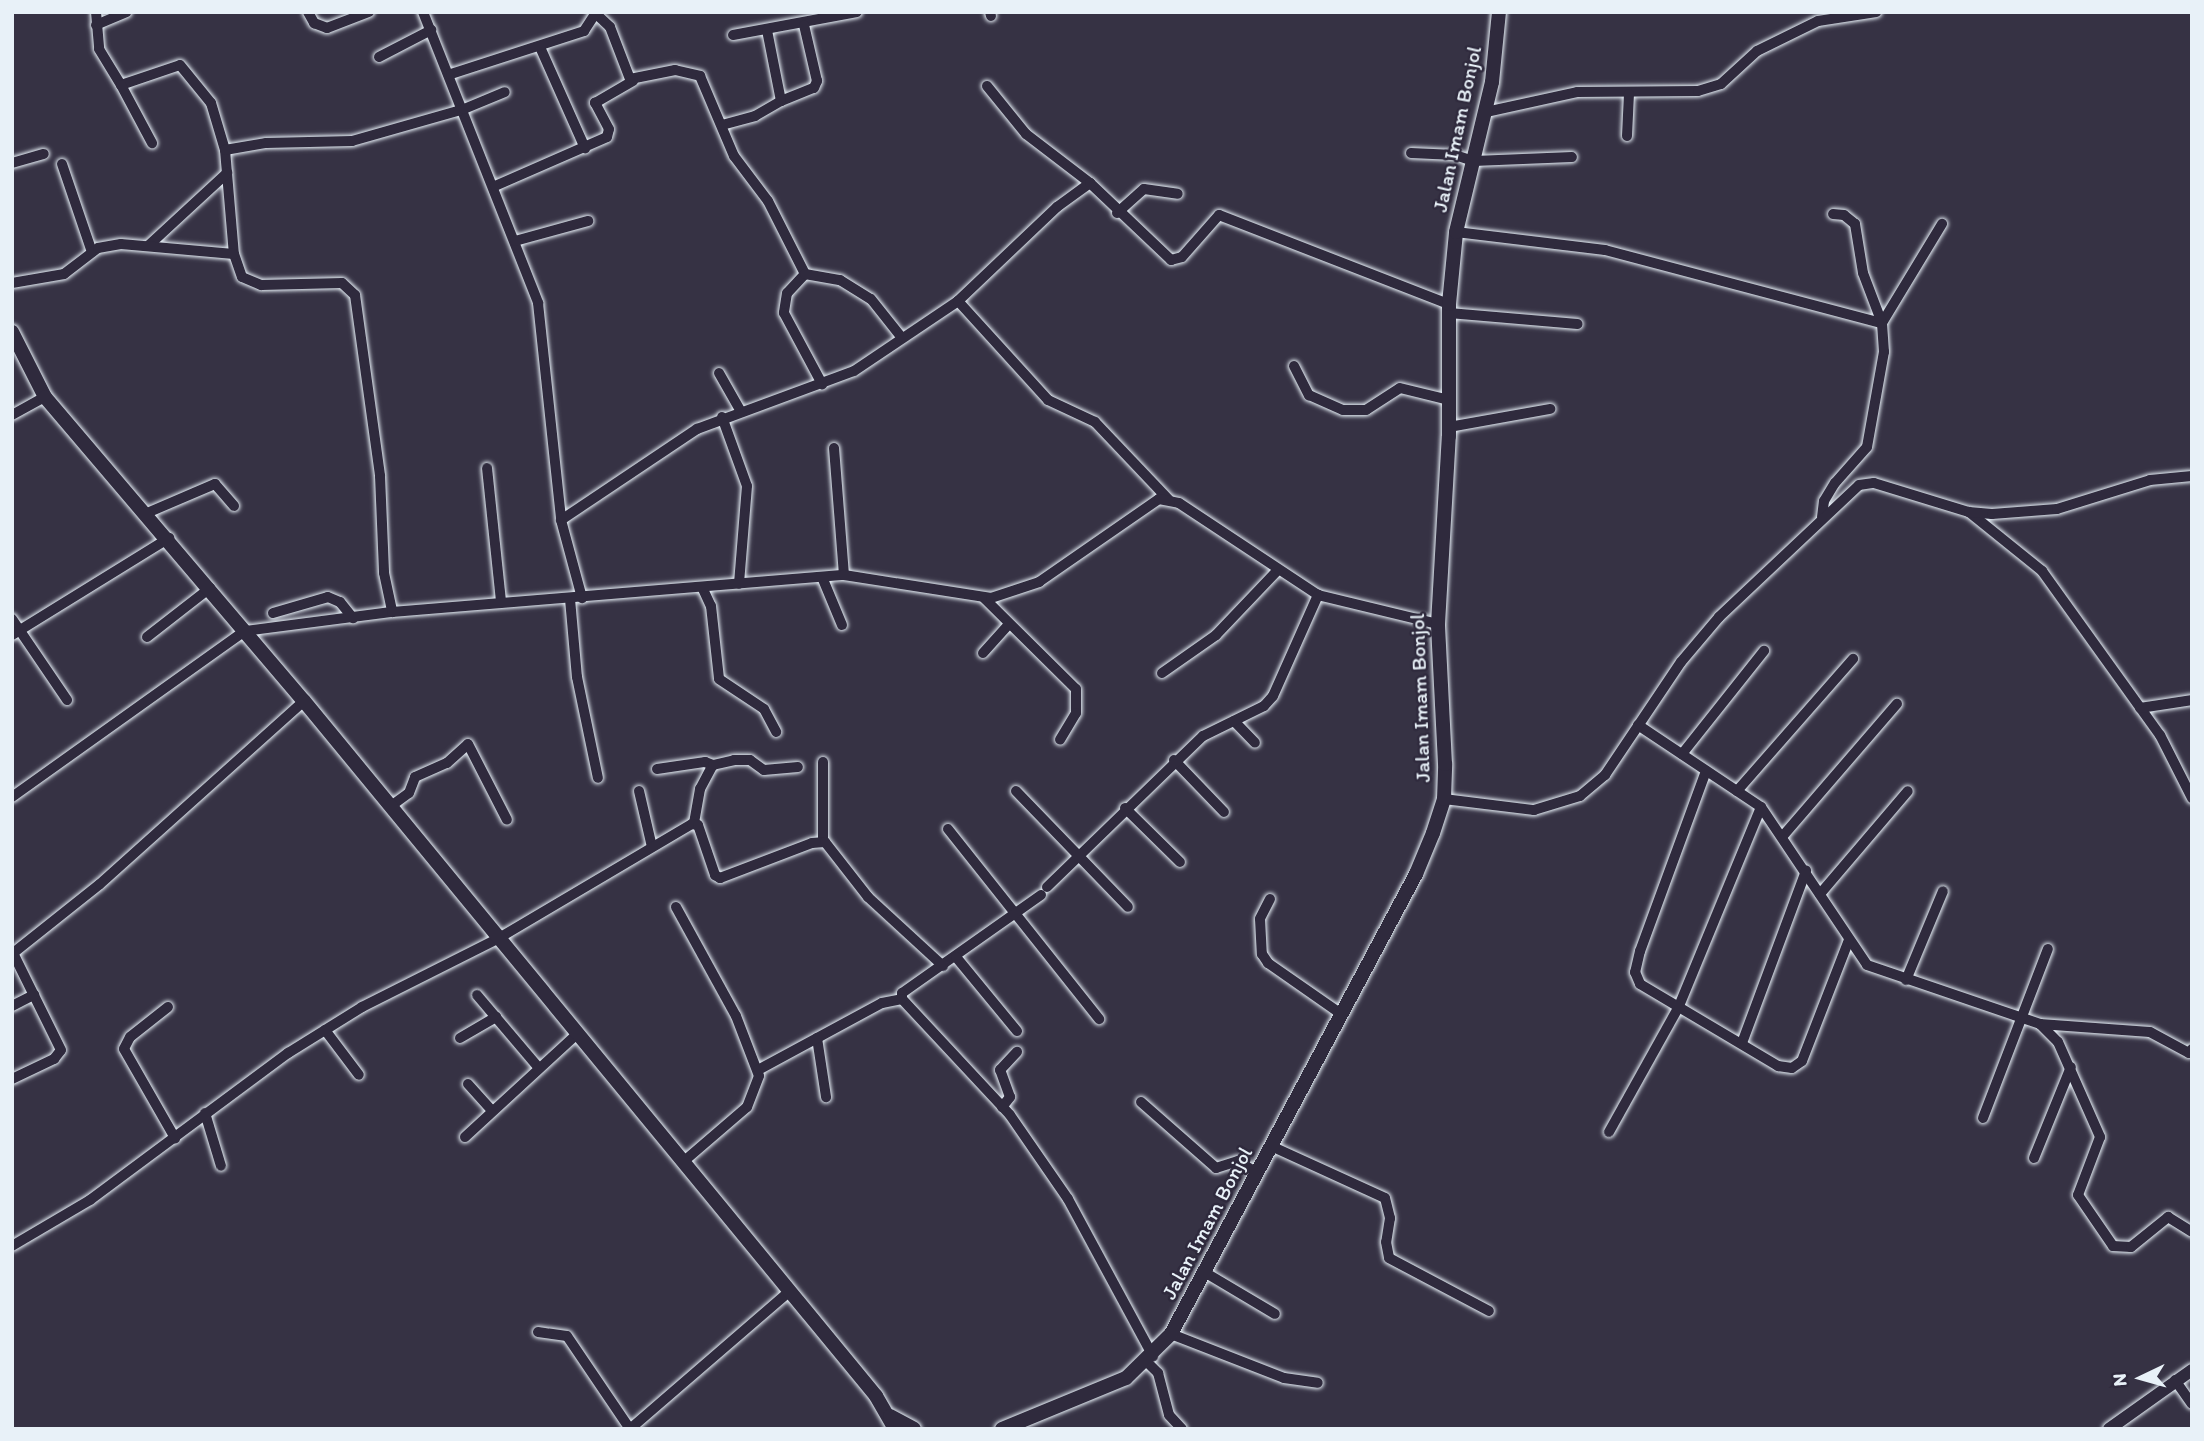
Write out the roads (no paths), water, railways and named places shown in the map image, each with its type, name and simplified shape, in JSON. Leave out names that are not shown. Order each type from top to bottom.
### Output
[{"type":"main road","name":"Jalan Imam Bonjol","points":[[1002,1429],[1126,1378],[1150,1359],[1171,1334],[1206,1273],[1416,874],[1444,799],[1437,624],[1449,427],[1449,309],[1456,232],[1486,112],[1499,12]]},
{"type":"main road","points":[[12,332],[46,397],[169,538],[391,806],[790,1291],[893,1422],[914,1429]]},
{"type":"street","points":[[96,12],[101,55],[121,85],[152,144]]},
{"type":"street","points":[[96,25],[126,12]]},
{"type":"street","points":[[308,12],[314,23],[327,28],[369,12]]},
{"type":"street","points":[[423,12],[451,74],[495,186],[543,323],[561,520],[576,598],[577,677],[598,778]]},
{"type":"street","points":[[733,35],[804,25],[857,12]]},
{"type":"street","points":[[1486,112],[1577,92],[1629,94],[1698,91],[1721,84],[1757,51],[1819,17],[1876,12]]},
{"type":"street","points":[[451,74],[587,30],[594,13],[610,27],[628,78],[633,81]]},
{"type":"street","points":[[722,125],[755,116],[781,101],[814,88],[817,81],[804,25]]},
{"type":"street","points":[[379,57],[431,30]]},
{"type":"street","points":[[767,30],[781,101]]},
{"type":"street","points":[[540,47],[585,148]]},
{"type":"street","points":[[121,85],[181,65],[214,108],[225,150],[234,254],[239,273],[249,283],[342,283],[355,295],[380,477],[384,573],[392,612]]},
{"type":"street","points":[[495,186],[585,148],[609,134],[596,103],[633,81],[675,70],[693,71],[701,79],[734,156],[768,201],[805,274]]},
{"type":"street","points":[[987,86],[1026,134],[1090,183],[1117,213],[1171,260],[1182,257],[1219,215],[1449,309],[1578,324]]},
{"type":"street","points":[[225,150],[266,143],[352,141],[464,109],[505,92]]},
{"type":"street","points":[[1627,136],[1629,94]]},
{"type":"street","points":[[1412,153],[1455,155],[1474,161],[1572,157]]},
{"type":"street","points":[[12,163],[44,154]]},
{"type":"street","points":[[62,164],[92,252]]},
{"type":"street","points":[[148,246],[228,173]]},
{"type":"street","points":[[561,520],[660,452],[722,417],[854,371],[958,301],[1057,207],[1090,183]]},
{"type":"street","points":[[1117,213],[1144,188],[1178,194]]},
{"type":"street","points":[[1822,517],[1829,492],[1867,447],[1872,431],[1884,352],[1882,323],[1863,273],[1855,224],[1844,215],[1833,214]]},
{"type":"street","points":[[515,241],[588,221]]},
{"type":"street","points":[[1882,323],[1942,224]]},
{"type":"street","points":[[1456,232],[1605,250],[1882,323]]},
{"type":"street","points":[[12,283],[65,274],[92,252],[121,243],[234,254]]},
{"type":"street","points":[[805,274],[840,279],[871,299],[902,338]]},
{"type":"street","points":[[805,274],[788,293],[783,313],[822,384]]},
{"type":"street","points":[[958,301],[1048,400],[1096,422],[1168,499],[1318,595],[1437,624]]},
{"type":"street","points":[[1294,366],[1309,395],[1343,411],[1366,410],[1400,388],[1449,400]]},
{"type":"street","points":[[719,373],[740,410]]},
{"type":"street","points":[[12,415],[46,397]]},
{"type":"street","points":[[1449,427],[1550,409]]},
{"type":"street","points":[[722,417],[747,486],[739,584]]},
{"type":"street","points":[[834,448],[844,575]]},
{"type":"street","points":[[487,468],[501,602]]},
{"type":"street","points":[[1444,799],[1513,809],[1556,807],[1593,787],[1719,617],[1822,517],[1867,483],[1969,512],[2047,510],[2150,480],[2192,476]]},
{"type":"street","points":[[147,513],[215,484],[233,506]]},
{"type":"street","points":[[12,797],[244,631],[392,612],[844,575],[984,598],[1026,589],[1152,503],[1168,499]]},
{"type":"street","points":[[1969,512],[2042,571],[2170,751],[2192,798]]},
{"type":"street","points":[[17,633],[169,538]]},
{"type":"street","points":[[1162,673],[1216,635],[1277,571]]},
{"type":"street","points":[[822,577],[842,625]]},
{"type":"street","points":[[702,587],[710,606],[719,678],[764,709],[776,732]]},
{"type":"street","points":[[147,637],[210,588]]},
{"type":"street","points":[[1182,1429],[1169,1415],[1158,1373],[1068,1199],[1002,1107],[902,999],[902,993],[1014,917],[1044,891],[1174,760],[1203,736],[1264,706],[1273,696],[1318,595]]},
{"type":"street","points":[[274,613],[328,597],[340,602],[353,618]]},
{"type":"street","points":[[984,598],[1078,694],[1076,713],[1060,740]]},
{"type":"street","points":[[12,619],[17,633],[52,684],[67,700]]},
{"type":"street","points":[[983,653],[1009,624]]},
{"type":"street","points":[[1682,754],[1764,651]]},
{"type":"street","points":[[1737,791],[1853,659]]},
{"type":"street","points":[[2140,708],[2192,700]]},
{"type":"street","points":[[12,1079],[54,1059],[61,1050],[13,954],[100,884],[304,701]]},
{"type":"street","points":[[1782,837],[1897,704]]},
{"type":"street","points":[[1234,721],[1255,743]]},
{"type":"street","points":[[1638,725],[1761,807],[1867,965],[2040,1024],[2150,1032],[2189,1053],[2192,1049]]},
{"type":"street","points":[[391,806],[409,793],[415,777],[447,763],[468,744],[507,820]]},
{"type":"street","points":[[657,769],[705,762],[713,765],[750,760],[764,770],[798,767]]},
{"type":"street","points":[[1174,760],[1224,811]]},
{"type":"street","points":[[823,762],[823,842],[868,897],[943,966]]},
{"type":"street","points":[[713,765],[700,789],[694,824],[715,875],[720,878],[823,842]]},
{"type":"street","points":[[1706,771],[1635,972],[1640,984],[1778,1066],[1791,1068],[1802,1061],[1849,940]]},
{"type":"street","points":[[1016,791],[1128,908]]},
{"type":"street","points":[[1820,894],[1908,791]]},
{"type":"street","points":[[639,792],[652,846]]},
{"type":"street","points":[[1609,1132],[1679,1006],[1761,807]]},
{"type":"street","points":[[1125,808],[1180,862]]},
{"type":"street","points":[[12,1246],[90,1200],[205,1113],[325,1030],[499,939],[652,846],[694,824]]},
{"type":"street","points":[[948,829],[1014,917],[1099,1019]]},
{"type":"street","points":[[1742,1043],[1806,871]]},
{"type":"street","points":[[1906,980],[1943,891]]},
{"type":"street","points":[[1270,899],[1260,919],[1262,954],[1268,963],[1341,1014]]},
{"type":"street","points":[[676,907],[736,1016],[758,1070],[752,1100],[683,1162]]},
{"type":"street","points":[[1983,1118],[2048,950]]},
{"type":"street","points":[[956,957],[1017,1031]]},
{"type":"street","points":[[12,1006],[34,995]]},
{"type":"street","points":[[477,995],[538,1067]]},
{"type":"street","points":[[758,1070],[886,1002],[902,999]]},
{"type":"street","points":[[168,1007],[130,1037],[124,1049],[175,1138]]},
{"type":"street","points":[[460,1038],[496,1017]]},
{"type":"street","points":[[2040,1024],[2058,1042],[2100,1137],[2078,1195],[2113,1246],[2131,1247],[2168,1217],[2192,1233]]},
{"type":"street","points":[[325,1030],[359,1075]]},
{"type":"street","points":[[465,1137],[538,1067],[577,1034]]},
{"type":"street","points":[[817,1038],[826,1097]]},
{"type":"street","points":[[1002,1107],[1010,1097],[1000,1070],[1017,1052]]},
{"type":"street","points":[[2034,1158],[2071,1067]]},
{"type":"street","points":[[467,1084],[492,1111]]},
{"type":"street","points":[[1142,1102],[1216,1168],[1238,1161],[1257,1173]]},
{"type":"street","points":[[205,1113],[221,1166]]},
{"type":"street","points":[[1271,1146],[1385,1198],[1390,1218],[1386,1241],[1389,1258],[1489,1311]]},
{"type":"street","points":[[1206,1273],[1275,1314]]},
{"type":"street","points":[[538,1332],[568,1336],[630,1429],[790,1291]]},
{"type":"street","points":[[1171,1334],[1284,1378],[1318,1383]]},
{"type":"street","points":[[2109,1429],[2192,1370]]},
{"type":"street","points":[[2175,1380],[2192,1404]]}]
